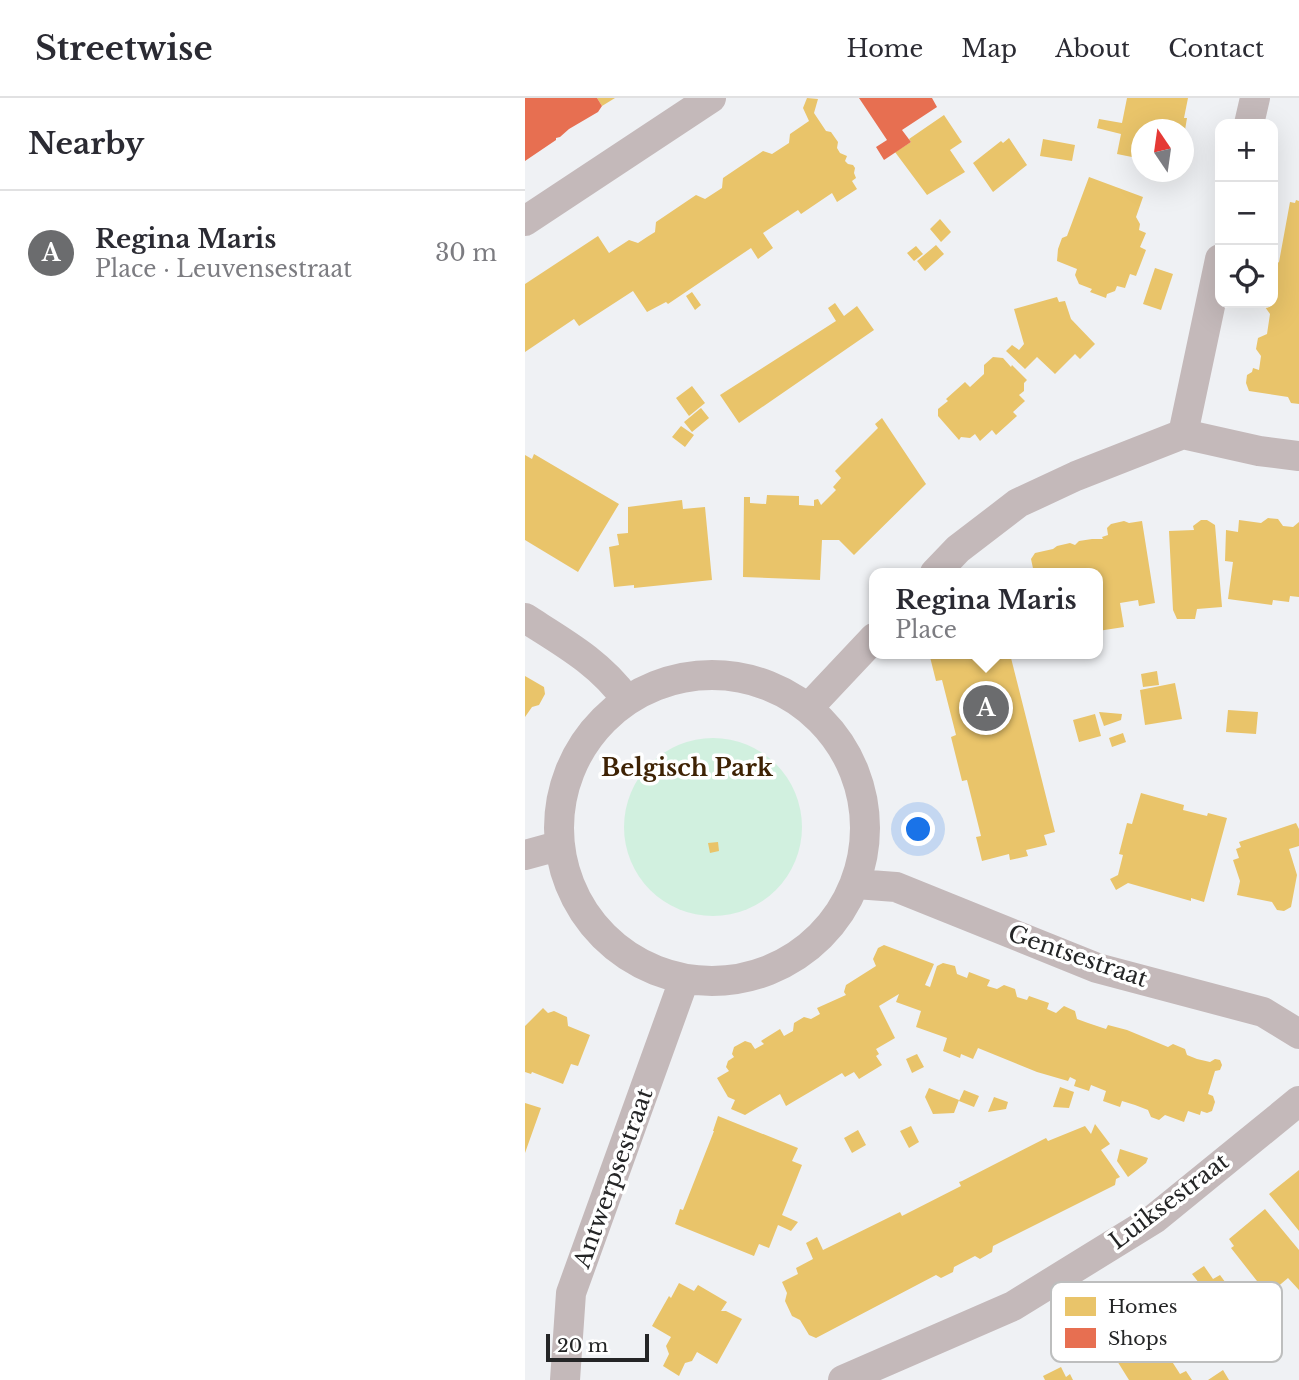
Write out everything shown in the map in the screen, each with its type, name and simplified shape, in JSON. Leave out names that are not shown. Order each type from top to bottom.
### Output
[{"type":"street","points":[[525,221],[711,98]]},
{"type":"street","points":[[1250,119],[1255,98]]},
{"type":"street","points":[[1183,434],[1215,283]]},
{"type":"street","points":[[940,568],[958,549],[1018,503],[1076,476],[1183,434],[1259,451],[1299,456]]},
{"type":"street","points":[[525,618],[587,657],[613,681],[626,699]]},
{"type":"street","points":[[809,707],[869,643]]},
{"type":"street","points":[[723,674],[767,683],[809,707],[843,746],[860,784],[866,841],[856,884],[833,924],[800,955],[739,980],[684,980],[640,964],[600,935],[573,896],[558,846],[560,796],[588,736],[626,699],[679,677],[723,674]]},
{"type":"street","points":[[525,855],[558,846]]},
{"type":"street","name":"Gentsestraat","points":[[856,884],[896,887],[1097,968],[1263,1012],[1299,1034]]},
{"type":"street","name":"Antwerpsestraat","points":[[565,1380],[571,1293],[684,980]]},
{"type":"street","name":"Luiksestraat","points":[[1052,1282],[1154,1219],[1299,1101]]},
{"type":"street","name":"Luiksestraat","points":[[843,1380],[1013,1306],[1051,1283]]},
{"type":"green space","points":[[713,738],[747,745],[776,764],[795,793],[802,827],[795,861],[776,890],[747,909],[713,916],[679,909],[650,890],[631,861],[624,827],[631,793],[650,764],[679,745]]},
{"type":"building: Homes","points":[[597,98],[615,98],[602,106]]},
{"type":"building: Homes","points":[[807,98],[818,99],[814,113],[826,131],[831,132],[838,142],[840,153],[847,156],[845,161],[855,168],[856,178],[852,181],[857,189],[837,202],[832,193],[801,214],[798,210],[763,233],[773,248],[758,259],[751,248],[668,304],[666,302],[647,312],[633,291],[579,326],[574,319],[525,352],[525,284],[598,236],[609,253],[629,240],[638,243],[655,232],[656,222],[696,195],[705,199],[722,188],[723,178],[763,151],[772,154],[789,143],[790,134],[809,121],[803,108]]},
{"type":"building: Homes","points":[[1127,98],[1188,98],[1184,118],[1187,119],[1131,119],[1131,157],[1117,154],[1121,134],[1097,128],[1099,119],[1122,123]]},
{"type":"building: Homes","points":[[944,115],[962,142],[950,150],[965,172],[927,195],[895,152]]},
{"type":"building: Homes","points":[[1009,138],[1027,165],[993,192],[973,163]]},
{"type":"building: Homes","points":[[1043,139],[1075,145],[1072,161],[1040,156]]},
{"type":"building: Homes","points":[[1089,177],[1143,197],[1136,217],[1140,224],[1139,230],[1146,233],[1140,247],[1146,250],[1136,276],[1130,274],[1125,288],[1117,286],[1106,298],[1079,284],[1075,275],[1077,269],[1057,261],[1062,238],[1067,236]]},
{"type":"building: Homes","points":[[1296,200],[1299,201],[1299,404],[1291,403],[1288,397],[1249,391],[1246,383],[1247,375],[1253,368],[1259,370],[1261,356],[1256,349],[1258,338],[1267,334],[1270,314],[1266,308],[1278,308],[1278,263],[1290,202],[1295,203]]},
{"type":"building: Homes","points":[[940,219],[951,232],[941,242],[930,229]]},
{"type":"building: Homes","points":[[936,245],[944,254],[925,271],[917,261]]},
{"type":"building: Homes","points":[[916,246],[923,254],[914,261],[907,253]]},
{"type":"building: Homes","points":[[1155,268],[1173,274],[1161,310],[1143,304]]},
{"type":"building: Homes","points":[[692,292],[701,305],[695,310],[686,296]]},
{"type":"building: Homes","points":[[1057,297],[1059,302],[1065,301],[1071,319],[1095,344],[1080,359],[1075,354],[1055,374],[1037,357],[1025,369],[1006,351],[1012,345],[1019,350],[1024,344],[1014,309]]},
{"type":"building: Homes","points":[[835,303],[844,316],[857,306],[874,330],[739,423],[720,395],[836,321],[828,308]]},
{"type":"building: Homes","points":[[993,357],[1003,358],[1027,380],[1024,383],[1024,391],[1019,395],[1025,401],[1013,412],[1017,416],[996,435],[992,430],[980,441],[975,434],[970,438],[961,437],[959,440],[938,416],[938,409],[965,382],[970,387],[984,374],[984,365]]},
{"type":"building: Homes","points":[[692,386],[705,403],[689,416],[676,398]]},
{"type":"building: Homes","points":[[701,408],[709,418],[692,432],[684,422]]},
{"type":"building: Homes","points":[[882,418],[926,484],[854,555],[839,540],[822,540],[820,580],[743,577],[744,497],[750,497],[750,503],[766,504],[767,495],[799,496],[799,505],[814,506],[814,500],[818,499],[821,505],[836,490],[833,487],[841,478],[835,471],[878,428],[875,424]]},
{"type":"building: Homes","points":[[681,426],[694,435],[685,447],[672,437]]},
{"type":"building: Homes","points":[[534,454],[619,504],[578,572],[525,540],[525,455],[532,459]]},
{"type":"building: Homes","points":[[682,500],[683,509],[705,507],[712,580],[634,588],[634,585],[614,587],[609,547],[619,545],[617,534],[628,533],[628,507]]},
{"type":"building: Homes","points":[[1268,518],[1278,519],[1283,526],[1293,527],[1299,522],[1299,597],[1290,596],[1289,602],[1273,600],[1272,605],[1228,599],[1233,562],[1225,561],[1226,530],[1238,532],[1239,520],[1261,523]]},
{"type":"building: Homes","points":[[1201,520],[1215,525],[1222,607],[1197,609],[1195,619],[1177,619],[1173,610],[1169,531],[1194,530],[1193,526]]},
{"type":"building: Homes","points":[[1142,521],[1155,603],[1139,606],[1138,600],[1120,603],[1124,627],[1103,630],[1103,568],[1033,568],[1031,559],[1035,553],[1057,546],[1103,539],[1102,537],[1108,535],[1107,528],[1111,524]]},
{"type":"building: Homes","points":[[930,659],[1011,659],[1055,832],[1044,835],[1047,845],[1026,850],[1028,856],[1010,860],[1009,854],[982,861],[976,837],[981,836],[967,780],[962,781],[951,737],[956,735],[942,680],[936,681]]},
{"type":"building: Homes","points":[[1157,671],[1159,685],[1143,687],[1141,674]]},
{"type":"building: Homes","points":[[525,676],[544,687],[545,694],[539,705],[532,707],[525,717]]},
{"type":"building: Homes","points":[[1175,683],[1182,719],[1145,725],[1140,690]]},
{"type":"building: Homes","points":[[1228,710],[1258,712],[1256,734],[1226,732]]},
{"type":"building: Homes","points":[[1099,712],[1122,714],[1121,720],[1104,726]]},
{"type":"building: Homes","points":[[1095,714],[1101,736],[1079,742],[1073,720]]},
{"type":"building: Homes","points":[[1123,733],[1126,742],[1112,747],[1109,738]]},
{"type":"building: Homes","points":[[1141,793],[1184,805],[1183,810],[1227,818],[1204,902],[1191,898],[1191,901],[1128,883],[1116,890],[1110,879],[1118,875],[1123,855],[1119,854],[1127,823],[1132,824]]},
{"type":"building: Homes","points":[[1296,823],[1299,829],[1299,846],[1289,849],[1297,875],[1291,907],[1284,911],[1277,910],[1272,902],[1237,895],[1240,881],[1233,860],[1239,858],[1236,849],[1241,847],[1239,842]]},
{"type":"building: Homes","points":[[718,842],[719,851],[710,853],[708,843]]},
{"type":"building: Homes","points":[[884,945],[934,964],[925,985],[930,987],[937,966],[943,963],[955,966],[957,974],[967,978],[969,972],[990,980],[987,986],[997,989],[1004,985],[1015,989],[1017,997],[1027,1000],[1029,996],[1049,1003],[1047,1009],[1056,1013],[1064,1006],[1075,1011],[1077,1019],[1088,1023],[1106,1029],[1108,1025],[1127,1030],[1168,1047],[1173,1044],[1185,1049],[1187,1055],[1197,1059],[1210,1062],[1220,1060],[1222,1065],[1220,1070],[1215,1071],[1208,1094],[1213,1096],[1215,1102],[1212,1111],[1201,1111],[1200,1115],[1188,1111],[1184,1122],[1165,1115],[1159,1120],[1151,1117],[1148,1110],[1135,1105],[1122,1101],[1120,1107],[1103,1101],[1106,1091],[1091,1085],[1089,1091],[1074,1086],[1076,1080],[1070,1077],[1068,1081],[1037,1072],[978,1048],[973,1059],[961,1054],[960,1058],[943,1051],[947,1038],[916,1027],[921,1011],[896,1002],[899,994],[879,1006],[895,1038],[876,1049],[879,1054],[876,1056],[882,1065],[859,1079],[854,1072],[845,1077],[842,1073],[786,1106],[780,1094],[745,1115],[731,1109],[735,1100],[728,1097],[717,1078],[729,1071],[726,1067],[728,1061],[734,1057],[734,1047],[745,1041],[751,1043],[755,1049],[764,1044],[761,1041],[780,1029],[784,1036],[793,1031],[794,1023],[804,1017],[811,1019],[820,1014],[817,1008],[846,995],[846,985],[876,966],[873,959],[878,948]]},
{"type":"building: Homes","points":[[543,1008],[548,1013],[554,1011],[567,1017],[568,1026],[590,1035],[578,1066],[571,1064],[563,1084],[532,1072],[525,1072],[525,1026]]},
{"type":"building: Homes","points":[[917,1054],[924,1067],[912,1073],[906,1059]]},
{"type":"building: Homes","points":[[1060,1087],[1074,1092],[1069,1108],[1053,1107]]},
{"type":"building: Homes","points":[[929,1088],[959,1100],[954,1113],[933,1114],[925,1097]]},
{"type":"building: Homes","points":[[964,1090],[979,1096],[974,1107],[959,1101]]},
{"type":"building: Homes","points":[[994,1097],[1008,1102],[1006,1109],[988,1112]]},
{"type":"building: Homes","points":[[525,1103],[541,1108],[525,1153]]},
{"type":"building: Homes","points":[[718,1116],[798,1148],[792,1161],[802,1165],[782,1215],[798,1222],[791,1231],[778,1225],[769,1248],[759,1244],[754,1256],[675,1224],[680,1209],[683,1210]]},
{"type":"building: Homes","points":[[1095,1124],[1110,1144],[1101,1150],[1120,1177],[1116,1179],[1115,1185],[993,1246],[992,1252],[980,1259],[975,1256],[954,1267],[953,1272],[941,1278],[936,1275],[816,1338],[809,1335],[800,1320],[792,1316],[785,1301],[787,1293],[782,1282],[798,1274],[796,1268],[813,1259],[806,1243],[817,1237],[823,1250],[900,1212],[902,1216],[961,1186],[959,1182],[1046,1138],[1048,1141],[1085,1126],[1091,1134]]},
{"type":"building: Homes","points":[[911,1126],[919,1142],[909,1148],[900,1131]]},
{"type":"building: Homes","points":[[858,1130],[866,1145],[852,1153],[844,1138]]},
{"type":"building: Homes","points":[[1120,1149],[1148,1158],[1146,1163],[1128,1177],[1117,1161]]},
{"type":"building: Homes","points":[[1299,1170],[1299,1231],[1269,1194]]},
{"type":"building: Homes","points":[[1265,1209],[1299,1250],[1299,1290],[1288,1278],[1282,1283],[1258,1282],[1231,1248],[1234,1246],[1229,1239]]},
{"type":"building: Homes","points":[[1204,1266],[1213,1279],[1220,1275],[1225,1282],[1198,1282],[1192,1274]]},
{"type":"building: Homes","points":[[679,1283],[694,1291],[698,1285],[727,1302],[721,1311],[742,1319],[717,1364],[697,1352],[692,1361],[685,1363],[679,1376],[663,1366],[669,1354],[666,1346],[671,1337],[652,1326]]},
{"type":"building: Homes","points":[[1118,1362],[1172,1362],[1180,1374],[1186,1371],[1192,1380],[1129,1380]]},
{"type":"building: Homes","points":[[1061,1367],[1066,1377],[1070,1374],[1073,1380],[1045,1380],[1043,1376]]},
{"type":"building: Homes","points":[[1223,1370],[1229,1380],[1208,1380]]},
{"type":"building: Shops","points":[[525,98],[597,98],[602,106],[598,112],[525,161]]},
{"type":"building: Shops","points":[[859,98],[932,98],[937,107],[902,130],[911,142],[884,160],[876,147],[887,140]]},
{"type":"place","name":"Regina Maris","points":[[986,708]]},
{"type":"district","name":"Belgisch Park","points":[[687,768]]}]
